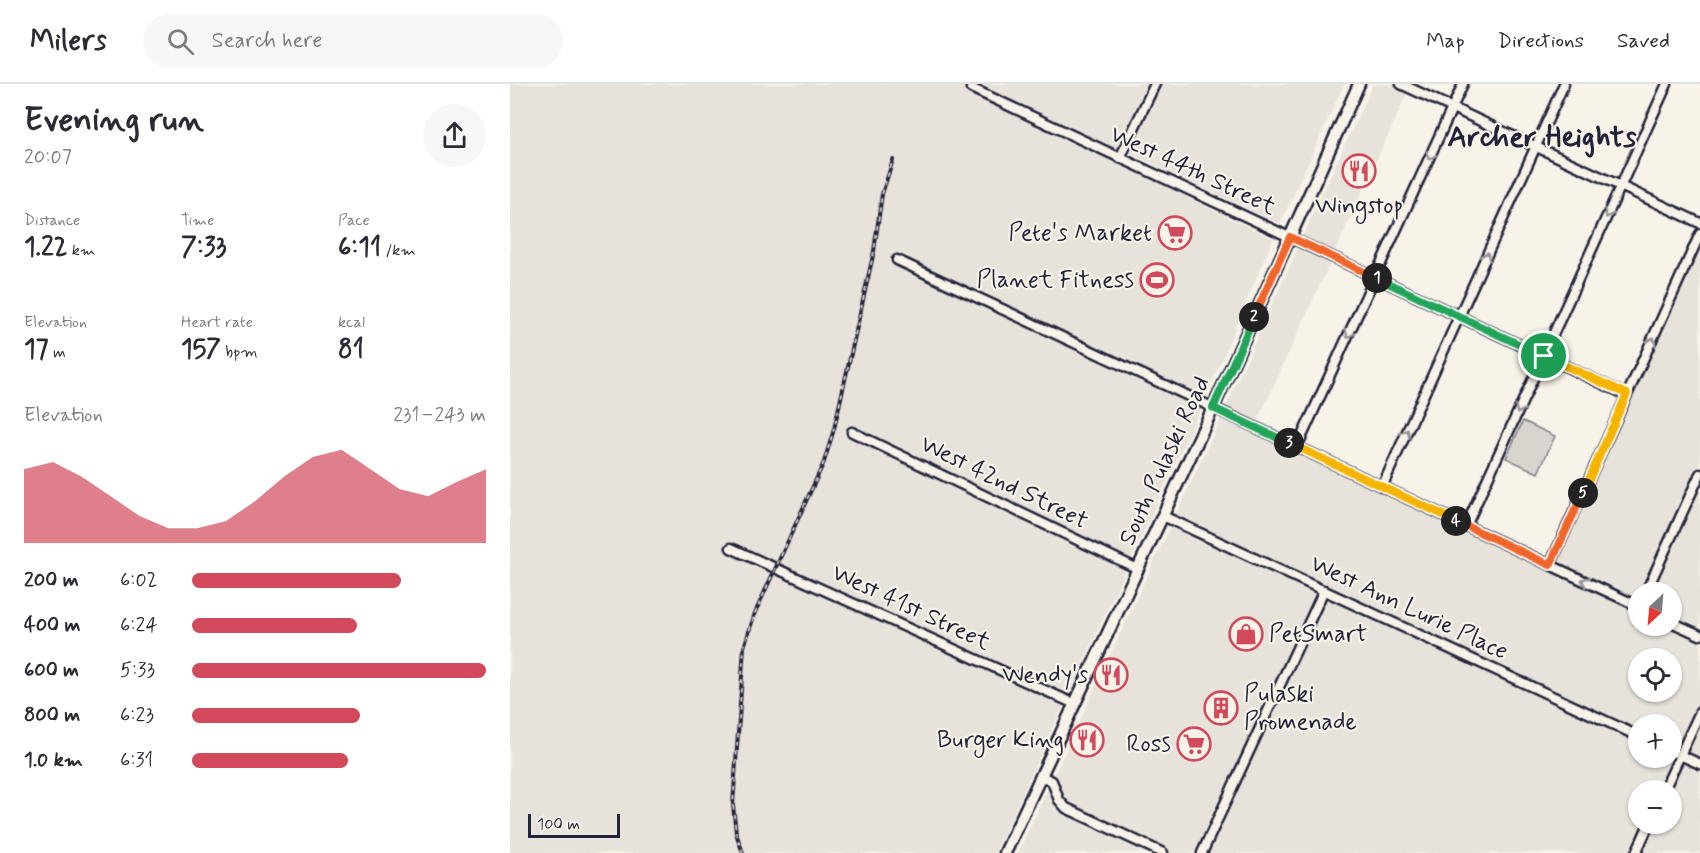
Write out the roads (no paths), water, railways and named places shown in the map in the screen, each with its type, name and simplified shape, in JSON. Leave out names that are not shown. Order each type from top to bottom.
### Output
[{"type":"main road","name":"South Pulaski Road","points":[[1005,853],[1213,408],[1359,84]]},
{"type":"street","points":[[1120,158],[1155,84]]},
{"type":"street","points":[[1401,84],[1700,223]]},
{"type":"street","points":[[1297,447],[1463,84]]},
{"type":"street","points":[[1382,487],[1564,84]]},
{"type":"street","points":[[1466,526],[1667,84]]},
{"type":"street","name":"West 44th Street","points":[[971,88],[1627,394]]},
{"type":"street","points":[[1550,565],[1700,234]]},
{"type":"street","points":[[897,260],[1628,601]]},
{"type":"street","name":"West 42nd Street","points":[[852,432],[1138,568]]},
{"type":"street","points":[[1651,582],[1700,474]]},
{"type":"street","name":"West Ann Lurie Place","points":[[1163,516],[1628,731]]},
{"type":"street","name":"West 41st Street","points":[[731,548],[1075,705]]},
{"type":"street","points":[[1202,853],[1324,590]]},
{"type":"street","points":[[1682,627],[1700,635]]},
{"type":"street","points":[[1682,751],[1700,712]]},
{"type":"street","points":[[1682,756],[1700,764]]},
{"type":"street","points":[[1041,776],[1052,781],[1059,800],[1066,808],[1163,853]]},
{"type":"street","points":[[1636,853],[1645,834]]},
{"type":"railway","points":[[743,853],[736,833],[733,805],[744,647],[755,613],[824,462],[834,429],[874,251],[882,194],[893,160]]},
{"type":"place","name":"Wingstop","points":[[1359,171]]},
{"type":"place","name":"Pete's Market","points":[[1175,233]]},
{"type":"place","name":"Planet Fitness","points":[[1157,280]]},
{"type":"place","name":"PetSmart","points":[[1246,634]]},
{"type":"place","name":"Wendy's","points":[[1111,675]]},
{"type":"place","name":"Pulaski Promenade","points":[[1221,708]]},
{"type":"place","name":"Burger King","points":[[1087,740]]},
{"type":"place","name":"Ross","points":[[1194,744]]},
{"type":"district","name":"Archer Heights","points":[[1542,137]]}]
